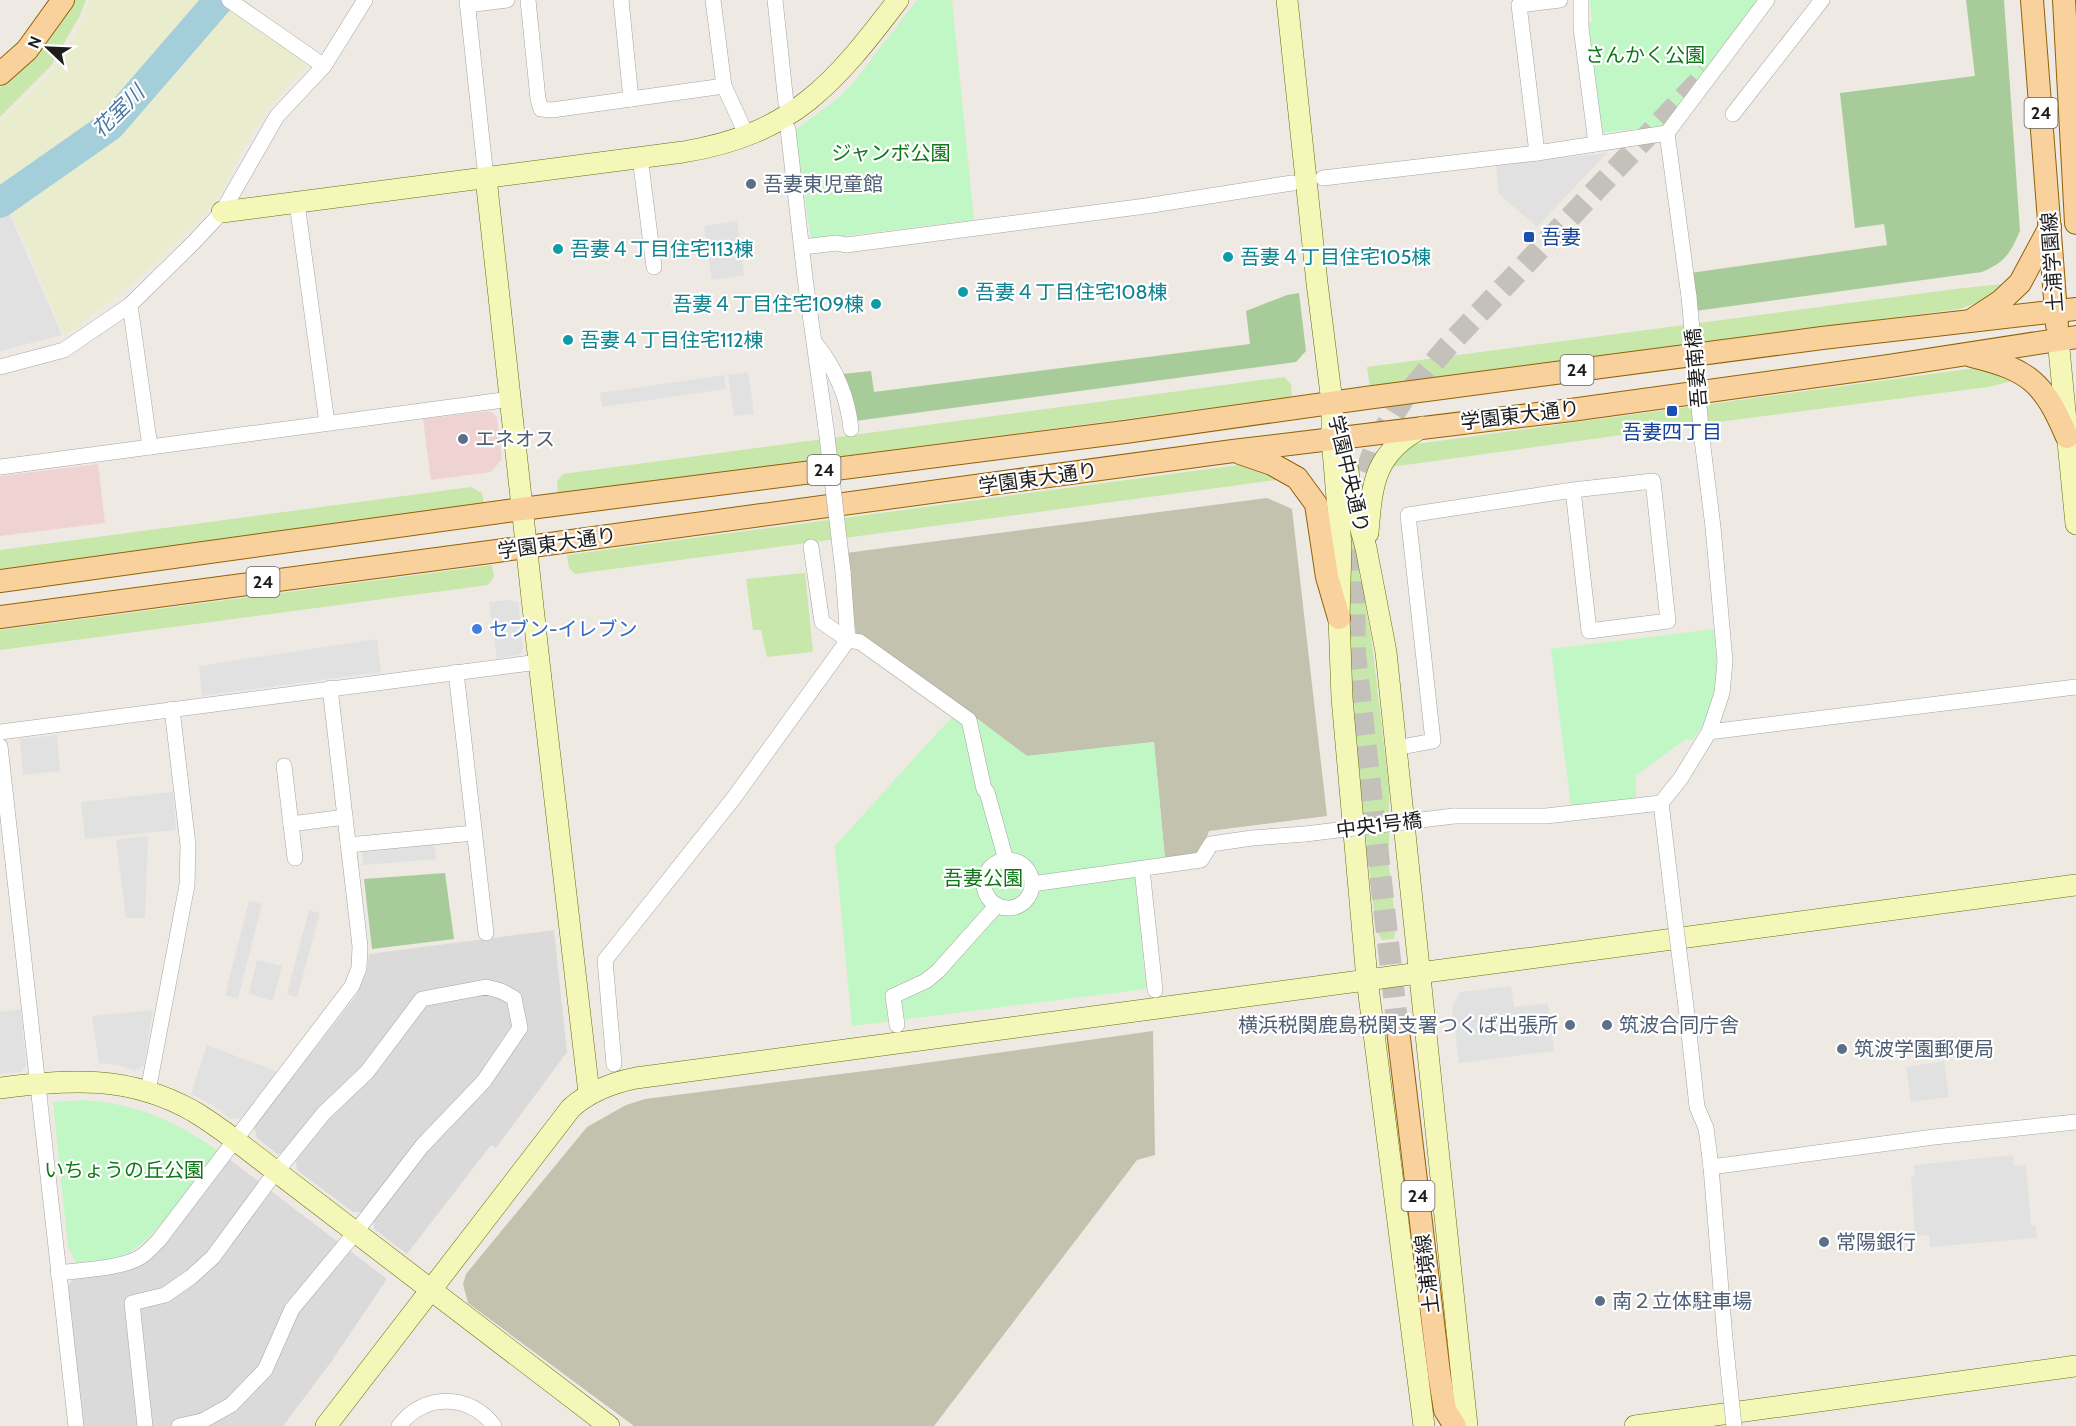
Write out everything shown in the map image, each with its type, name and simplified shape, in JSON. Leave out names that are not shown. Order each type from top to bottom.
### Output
[{"type":"main road","points":[[0,74],[27,50],[63,0]]},
{"type":"main road","name":"土浦学園線","points":[[2032,0],[2050,227],[2066,310],[2067,338]]},
{"type":"main road","name":"土浦学園線","points":[[2064,0],[2076,223]]},
{"type":"main road","points":[[1971,320],[2001,301],[2020,283],[2050,227]]},
{"type":"main road","name":"学園東大通り","points":[[0,581],[522,509],[1125,432],[1332,402],[1822,338],[2066,310]]},
{"type":"main road","name":"学園東大通り","points":[[0,617],[1338,437],[1571,410],[1889,366],[2067,338]]},
{"type":"main road","points":[[1962,353],[2002,364],[2029,378],[2049,399],[2067,437]]},
{"type":"main road","points":[[1233,451],[1265,461],[1298,478],[1316,504],[1327,577],[1340,618]]},
{"type":"main road","name":"土浦境線","points":[[1398,1030],[1446,1421]]},
{"type":"street","points":[[229,0],[324,66]]},
{"type":"street","points":[[0,367],[64,350],[130,304],[222,212],[277,116],[324,66],[365,0]]},
{"type":"street","points":[[507,0],[467,2],[526,548],[589,1093]]},
{"type":"street","points":[[528,0],[541,109],[552,110],[724,86]]},
{"type":"street","points":[[621,0],[631,99]]},
{"type":"street","points":[[713,0],[724,86],[747,136]]},
{"type":"street","points":[[775,0],[786,103]]},
{"type":"street","points":[[222,212],[699,149],[747,136],[769,126],[813,98],[860,49],[898,0]]},
{"type":"street","name":"学園中央通り","points":[[1287,0],[1332,402],[1350,489],[1366,548],[1386,652],[1467,1426]]},
{"type":"street","points":[[1537,153],[1519,5],[1560,0]]},
{"type":"street","points":[[1581,0],[1581,28],[1596,143]]},
{"type":"street","points":[[1323,178],[1537,153],[1667,133],[1767,0]]},
{"type":"street","points":[[1734,114],[1822,0]]},
{"type":"street","points":[[614,1064],[605,960],[733,799],[848,640],[843,572],[788,129]]},
{"type":"street","name":"吾妻南橋","points":[[1661,803],[1681,778],[1709,732],[1722,693],[1725,661],[1689,297],[1667,133]]},
{"type":"street","points":[[640,157],[654,267]]},
{"type":"street","points":[[802,247],[837,243],[846,245],[1146,206],[1292,183]]},
{"type":"street","points":[[297,203],[327,423]]},
{"type":"street","points":[[130,304],[150,447]]},
{"type":"street","name":"土浦学園線","points":[[2067,338],[2067,437],[2076,524]]},
{"type":"street","points":[[814,341],[834,372],[849,408],[851,429]]},
{"type":"street","points":[[0,467],[511,399]]},
{"type":"street","points":[[1366,548],[1371,490],[1381,464],[1404,437],[1423,427]]},
{"type":"street","name":"学園中央通り","points":[[1338,437],[1342,698],[1367,979],[1424,1426]]},
{"type":"street","points":[[1396,748],[1433,741],[1407,515],[1573,490],[1653,481],[1668,621],[1588,631],[1573,490]]},
{"type":"street","points":[[811,547],[822,622],[848,640],[860,642],[969,720],[984,789],[987,792],[1006,860]]},
{"type":"street","points":[[0,732],[539,662]]},
{"type":"street","points":[[456,672],[486,933]]},
{"type":"street","points":[[1709,732],[2076,687]]},
{"type":"street","points":[[58,1273],[124,1263],[141,1257],[159,1240],[345,996],[356,977],[360,946],[330,688]]},
{"type":"street","points":[[148,1091],[187,885],[188,845],[172,709]]},
{"type":"street","points":[[0,746],[5,823],[38,1083],[76,1426]]},
{"type":"street","points":[[284,766],[295,858]]},
{"type":"street","points":[[1661,803],[1696,1107],[1706,1128],[1711,1167],[1734,1426]]},
{"type":"street","name":"中央1号橋","points":[[1142,869],[1201,860],[1211,844],[1252,838],[1454,816],[1546,816],[1661,803]]},
{"type":"street","points":[[291,824],[345,817]]},
{"type":"street","points":[[348,845],[474,833]]},
{"type":"street","points":[[1006,860],[1014,861],[1028,870],[1032,884],[1031,893],[1020,905],[1005,908],[997,905],[987,894],[985,879],[993,866],[1006,860]]},
{"type":"street","points":[[1032,884],[1142,869],[1155,990]]},
{"type":"street","points":[[326,1426],[571,1108],[589,1093],[610,1084],[636,1078],[2076,885]]},
{"type":"street","points":[[897,1025],[893,996],[926,981],[938,971],[997,905]]},
{"type":"street","points":[[145,1426],[132,1303],[165,1295],[191,1277],[213,1257],[276,1172],[324,1113],[367,1072],[422,999],[486,987],[514,998],[520,1028],[484,1081],[422,1146],[355,1233],[292,1309],[265,1370],[231,1405],[202,1421],[179,1426]]},
{"type":"street","points":[[0,1088],[38,1083],[88,1081],[148,1091],[195,1112],[235,1140],[609,1426]]},
{"type":"street","points":[[1711,1167],[1922,1138],[2076,1122]]},
{"type":"street","points":[[1635,1426],[2076,1366]]},
{"type":"street","points":[[399,1426],[418,1408],[448,1401],[472,1407],[482,1413],[494,1426]]},
{"type":"shaded area","points":[[91,0],[208,0],[125,102],[100,128],[0,197],[0,122],[53,70],[73,38]]},
{"type":"shaded area","points":[[230,10],[310,62],[268,108],[239,155],[223,189],[202,218],[130,286],[65,335],[10,210],[123,132]]},
{"type":"shaded area","points":[[1607,153],[1537,227],[1499,194],[1496,165]]},
{"type":"shaded area","points":[[8,211],[62,335],[0,351],[0,217]]},
{"type":"shaded area","points":[[737,221],[744,275],[712,280],[704,226]]},
{"type":"shaded area","points":[[748,372],[754,414],[734,416],[728,375]]},
{"type":"shaded area","points":[[724,375],[726,389],[602,407],[600,393]]},
{"type":"shaded area","name":"エネオス","points":[[490,411],[497,417],[502,459],[491,472],[431,480],[423,419]]},
{"type":"shaded area","points":[[98,464],[105,523],[0,536],[0,476]]},
{"type":"shaded area","points":[[1267,498],[1292,509],[1327,816],[1209,831],[1201,854],[1165,859],[1154,742],[1027,756],[856,634],[846,553]]},
{"type":"shaded area","points":[[509,600],[518,602],[523,649],[519,655],[497,658],[489,602]]},
{"type":"shaded area","points":[[377,639],[381,672],[202,696],[199,666]]},
{"type":"shaded area","points":[[57,735],[60,771],[23,775],[20,739]]},
{"type":"shaded area","points":[[173,792],[176,830],[85,839],[81,802]]},
{"type":"shaded area","points":[[148,836],[145,918],[126,918],[116,840]]},
{"type":"shaded area","points":[[434,844],[436,859],[363,865],[362,850]]},
{"type":"shaded area","points":[[249,901],[262,904],[238,999],[225,995]]},
{"type":"shaded area","points":[[309,910],[320,913],[297,997],[287,994]]},
{"type":"shaded area","points":[[554,930],[567,1052],[496,1148],[491,1145],[407,1254],[374,1229],[374,1223],[361,1212],[353,1212],[297,1170],[296,1162],[284,1153],[277,1154],[257,1138],[254,1127],[356,996],[367,971],[369,954]]},
{"type":"shaded area","points":[[257,960],[282,966],[273,1001],[249,994]]},
{"type":"shaded area","points":[[1511,986],[1514,1007],[1548,1003],[1554,1051],[1459,1063],[1452,1008],[1460,992]]},
{"type":"shaded area","points":[[21,1009],[26,1065],[21,1072],[0,1074],[0,1012]]},
{"type":"shaded area","points":[[153,1010],[144,1065],[135,1071],[118,1065],[99,1063],[92,1016]]},
{"type":"shaded area","points":[[1153,1031],[1155,1155],[1137,1160],[934,1426],[634,1426],[468,1303],[463,1284],[466,1274],[587,1127],[626,1105],[645,1099]]},
{"type":"shaded area","points":[[207,1045],[278,1072],[241,1118],[231,1119],[209,1103],[191,1094]]},
{"type":"shaded area","points":[[1944,1061],[1949,1097],[1911,1102],[1906,1067]]},
{"type":"shaded area","points":[[2013,1155],[2014,1166],[2026,1165],[2031,1225],[2036,1225],[2037,1238],[1930,1247],[1929,1235],[1915,1236],[1911,1176],[1915,1176],[1914,1165]]},
{"type":"shaded area","points":[[229,1159],[387,1279],[331,1362],[283,1426],[84,1426],[68,1286],[74,1278],[124,1272],[143,1263],[159,1251]]},
{"type":"green space","points":[[75,0],[86,0],[51,66],[0,117],[0,88],[37,55]]},
{"type":"green space","name":"ジャンボ公園","points":[[917,0],[952,0],[974,220],[811,240],[795,130],[835,101],[854,82]]},
{"type":"green space","name":"さんかく公園","points":[[1590,0],[1758,0],[1662,126],[1600,133],[1586,24],[1592,22]]},
{"type":"green space","points":[[1966,0],[2004,0],[2020,231],[2006,256],[1996,265],[1982,272],[1695,311],[1690,273],[1887,245],[1884,224],[1855,228],[1840,93],[1975,76]]},
{"type":"green space","points":[[2011,283],[1994,297],[1959,309],[1370,387],[1367,367],[1955,289]]},
{"type":"green space","points":[[1299,293],[1306,351],[1296,362],[855,421],[842,374],[871,371],[874,392],[1250,344],[1246,311],[1287,295]]},
{"type":"green space","points":[[1983,367],[2020,379],[1988,387],[1391,467],[1406,450],[1416,444]]},
{"type":"green space","points":[[1284,377],[1291,384],[1292,397],[558,494],[557,482],[563,474]]},
{"type":"green space","points":[[1239,465],[1258,467],[1284,479],[575,574],[569,568],[567,555]]},
{"type":"green space","points":[[471,487],[482,493],[484,505],[0,570],[0,550]]},
{"type":"green space","points":[[1350,523],[1371,636],[1389,787],[1389,866],[1396,928],[1394,939],[1382,940],[1376,929],[1350,689]]},
{"type":"green space","points":[[492,565],[494,577],[488,585],[0,650],[0,630]]},
{"type":"green space","points":[[805,573],[813,652],[767,657],[761,630],[753,630],[746,579]]},
{"type":"green space","points":[[1714,629],[1717,670],[1713,702],[1708,716],[1693,740],[1686,739],[1636,775],[1636,800],[1571,806],[1551,649]]},
{"type":"green space","name":"吾妻公園","points":[[962,707],[1027,756],[1154,742],[1165,859],[1135,864],[1146,989],[852,1026],[835,846]]},
{"type":"green space","points":[[445,873],[454,939],[372,949],[364,879]]},
{"type":"green space","name":"いちょうの丘公園","points":[[84,1100],[121,1105],[154,1115],[185,1130],[217,1150],[172,1211],[145,1240],[117,1258],[76,1263],[68,1247],[53,1102]]},
{"type":"waterway","name":"花室川","points":[[0,203],[110,126],[219,0]]},
{"type":"tunnel","points":[[1398,1030],[1355,653],[1353,533],[1363,480],[1378,439],[1404,398],[1447,347],[1707,73]]},
{"type":"place","name":"吾妻東児童館","points":[[751,184]]},
{"type":"place","name":"吾妻","points":[[1529,237]]},
{"type":"place","name":"吾妻４丁目住宅113棟","points":[[558,249]]},
{"type":"place","name":"吾妻４丁目住宅105棟","points":[[1228,257]]},
{"type":"place","name":"吾妻４丁目住宅108棟","points":[[963,292]]},
{"type":"place","name":"吾妻４丁目住宅109棟","points":[[876,304]]},
{"type":"place","name":"吾妻４丁目住宅112棟","points":[[568,340]]},
{"type":"place","name":"吾妻四丁目","points":[[1672,411]]},
{"type":"place","name":"エネオス","points":[[463,439]]},
{"type":"place","name":"セブン-イレブン","points":[[477,629]]},
{"type":"place","name":"横浜税関鹿島税関支署つくば出張所","points":[[1570,1025]]},
{"type":"place","name":"筑波合同庁舎","points":[[1607,1025]]},
{"type":"place","name":"筑波学園郵便局","points":[[1842,1049]]},
{"type":"place","name":"常陽銀行","points":[[1824,1242]]},
{"type":"place","name":"南２立体駐車場","points":[[1600,1301]]}]
